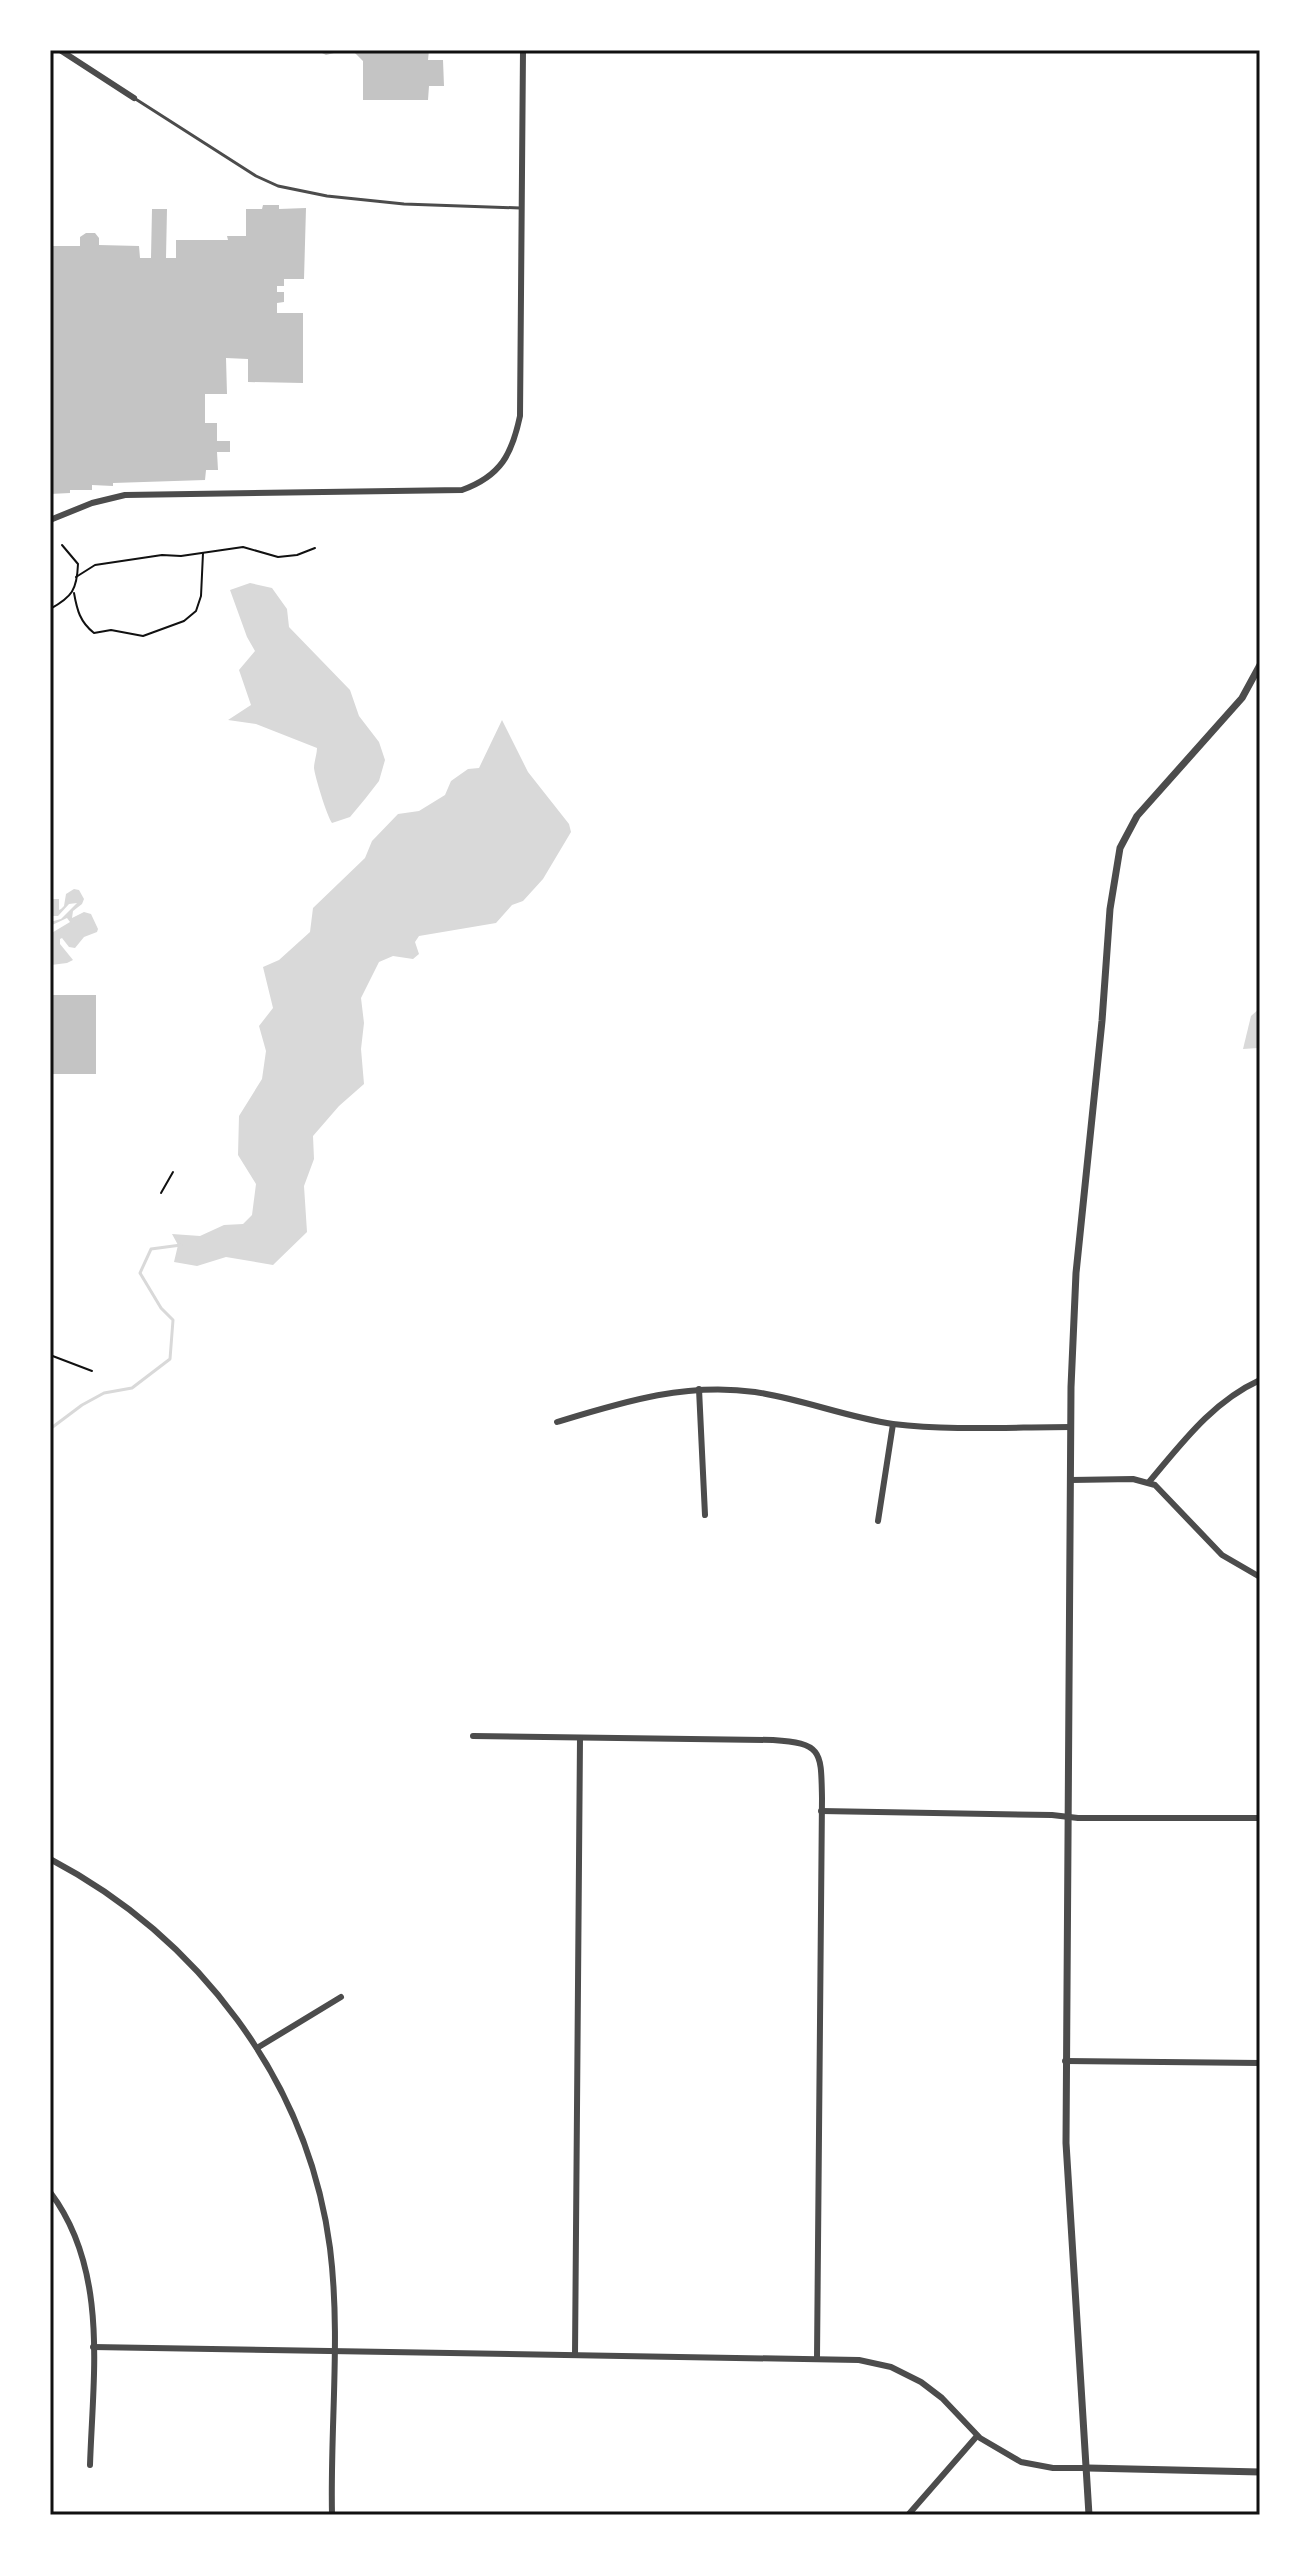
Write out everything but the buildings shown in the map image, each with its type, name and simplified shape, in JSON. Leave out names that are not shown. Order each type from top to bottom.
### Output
[{"type":"street","points":[[60,50],[134,98]]},
{"type":"street","points":[[50,520],[92,503],[127,495],[439,492],[462,490],[491,475],[505,461],[520,416],[523,50]]},
{"type":"street","points":[[1089,2515],[1066,2143],[1065,2061],[1075,1284],[1102,1021],[1110,909],[1120,848],[1137,816],[1247,692],[1260,665]]},
{"type":"street","points":[[1149,1482],[1214,1409],[1233,1394],[1260,1380]]},
{"type":"street","points":[[557,1422],[650,1395],[699,1389],[755,1392],[893,1424],[1071,1427]]},
{"type":"street","points":[[699,1389],[705,1515]]},
{"type":"street","points":[[878,1521],[893,1424]]},
{"type":"street","points":[[1071,1480],[1133,1479],[1149,1482],[1161,1490],[1222,1555],[1260,1577]]},
{"type":"street","points":[[473,1736],[773,1740],[805,1743],[816,1752],[821,1766],[817,2358]]},
{"type":"street","points":[[575,2355],[580,1738]]},
{"type":"street","points":[[821,1811],[1260,1818]]},
{"type":"street","points":[[50,1859],[103,1890],[161,1933],[212,1986],[257,2048],[296,2124],[318,2193],[330,2249],[333,2290],[332,2515]]},
{"type":"street","points":[[257,2048],[341,1997]]},
{"type":"street","points":[[1065,2061],[1260,2063]]},
{"type":"street","points":[[50,2192],[74,2234],[89,2280],[93,2347],[90,2465]]},
{"type":"street","points":[[93,2347],[871,2361],[901,2371],[932,2389],[977,2436],[993,2448],[1033,2466],[1260,2472]]},
{"type":"street","points":[[908,2515],[977,2436]]},
{"type":"lane","points":[[134,98],[256,176],[278,186],[327,196],[404,204],[523,208]]},
{"type":"path","points":[[62,545],[78,564],[74,593],[84,625],[94,633],[111,630],[143,636],[184,621],[196,611],[201,596],[203,553]]},
{"type":"path","points":[[76,577],[95,565],[162,555],[243,547],[278,557],[297,555],[315,548]]},
{"type":"path","points":[[50,609],[74,593]]},
{"type":"path","points":[[161,1193],[173,1172]]},
{"type":"path","points":[[50,1355],[62,1357],[92,1371]]},
{"type":"shaded area","points":[[250,583],[272,588],[287,609],[289,627],[350,690],[359,716],[379,742],[385,760],[379,781],[350,817],[332,823],[330,819],[314,768],[317,748],[256,724],[228,720],[251,705],[239,670],[255,651],[230,590]]},
{"type":"shaded area","points":[[502,720],[528,772],[569,824],[571,832],[543,879],[496,923],[419,936],[415,942],[419,954],[413,959],[393,956],[379,962],[361,998],[364,1084],[339,1106],[313,1136],[314,1159],[304,1186],[307,1232],[273,1265],[226,1257],[197,1266],[174,1262],[178,1245],[172,1234],[200,1236],[224,1225],[243,1224],[252,1215],[256,1184],[238,1155],[239,1116],[262,1079],[266,1051],[259,1026],[273,1008],[263,967],[279,960],[310,932],[313,908],[365,858],[372,841],[398,814],[419,811],[445,795],[451,781],[468,769],[479,768]]},
{"type":"shaded area","points":[[74,889],[79,890],[84,899],[73,911],[72,918],[84,912],[91,914],[98,929],[84,937],[75,948],[60,939],[60,944],[73,960],[51,965],[50,934],[70,922],[67,918],[50,926],[50,922],[61,919],[77,903],[69,904],[58,916],[50,916],[50,899],[59,899],[59,910],[64,906],[66,894]]},
{"type":"shaded area","points":[[1260,1008],[1260,1045],[1258,1048],[1243,1049],[1251,1016]]},
{"type":"waterway","points":[[50,1429],[104,1393],[132,1388],[170,1359],[173,1320],[161,1308],[140,1273],[151,1249],[181,1245]]}]
